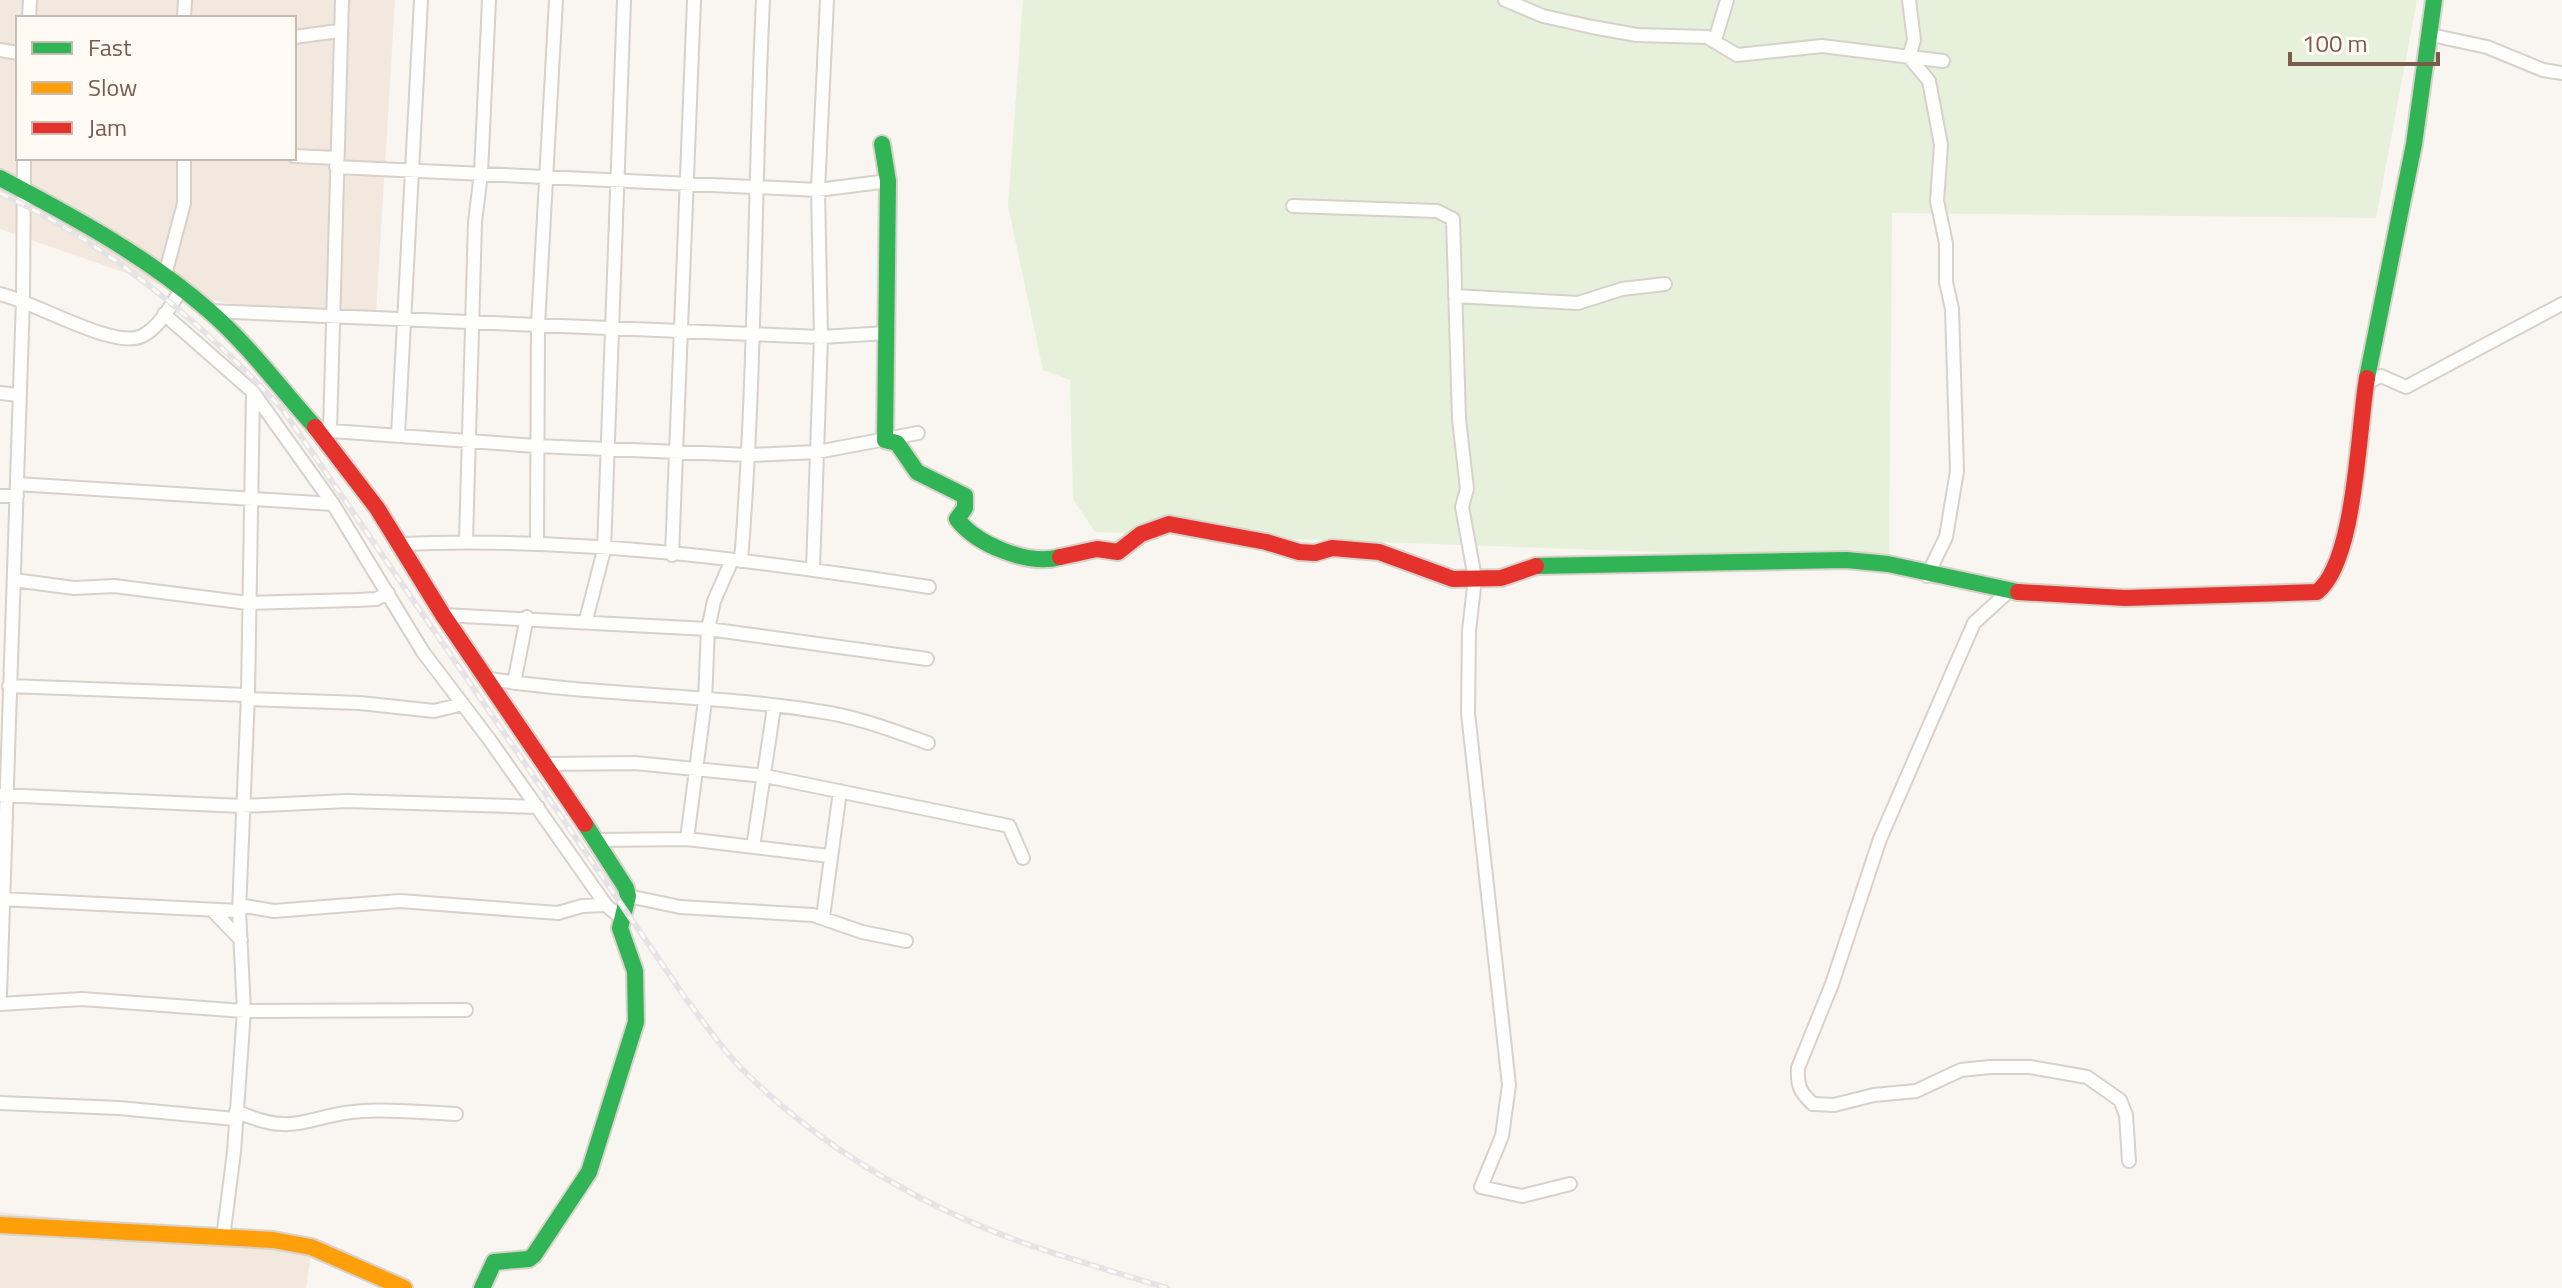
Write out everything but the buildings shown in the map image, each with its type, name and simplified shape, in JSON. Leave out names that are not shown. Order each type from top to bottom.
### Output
[{"type":"street","points":[[324,431],[333,315],[342,0]]},
{"type":"street","points":[[398,436],[407,318],[421,0]]},
{"type":"street","points":[[466,541],[475,222],[481,173],[489,0]]},
{"type":"street","points":[[537,544],[538,325],[556,0]]},
{"type":"street","points":[[586,620],[604,550],[609,328],[624,0]]},
{"type":"street","points":[[672,555],[678,331],[694,0]]},
{"type":"street","points":[[687,839],[705,701],[708,629],[714,601],[737,560],[750,455],[754,187],[763,0]]},
{"type":"street","points":[[813,569],[821,337],[818,190],[827,0]]},
{"type":"street","points":[[1505,0],[1543,16],[1592,27],[1637,35],[1697,36],[1715,40],[1737,55],[1822,46],[1943,61]]},
{"type":"street","points":[[1715,40],[1727,0]]},
{"type":"street","points":[[1909,0],[1914,40],[1909,57]]},
{"type":"street","points":[[885,440],[897,443],[903,463],[912,471],[965,496],[965,508],[957,519],[965,531],[995,550],[1018,552],[1037,562],[1074,554],[1087,547],[1118,552],[1141,534],[1169,524],[1299,552],[1315,553],[1332,548],[1379,552],[1453,579],[1501,578],[1544,563],[1846,560],[1885,564],[1927,576],[1968,581],[2009,591],[2134,597],[2312,595],[2322,591],[2339,559],[2366,383],[2431,35],[2434,0]]},
{"type":"street","points":[[296,37],[339,31]]},
{"type":"street","points":[[2431,35],[2487,47],[2543,70],[2562,73]]},
{"type":"street","points":[[1909,57],[1929,81],[1941,145],[1937,201],[1946,243],[1946,282],[1952,309],[1957,471],[1946,537],[1927,576]]},
{"type":"street","points":[[882,144],[888,181],[885,440]]},
{"type":"street","points":[[296,156],[413,170],[616,177],[818,190],[888,181]]},
{"type":"street","points":[[0,995],[2,795],[14,584],[24,160]]},
{"type":"street","points":[[165,275],[184,203],[184,160]]},
{"type":"street","points":[[0,178],[24,188],[182,288],[210,311],[324,431],[400,544],[443,615],[547,764],[628,896],[680,907],[823,917],[862,932],[906,941]]},
{"type":"street","points":[[1293,206],[1444,212],[1453,219],[1459,419],[1467,489],[1462,507],[1475,578],[1469,631],[1468,713],[1509,1085],[1502,1136],[1481,1187],[1522,1196],[1570,1184]]},
{"type":"street","points":[[1455,296],[1578,303],[1622,289],[1665,284]]},
{"type":"street","points":[[0,294],[23,299],[118,337],[139,338],[155,327],[182,288]]},
{"type":"street","points":[[2366,383],[2381,376],[2406,387],[2562,304]]},
{"type":"street","points":[[210,311],[821,337],[887,333]]},
{"type":"street","points":[[164,314],[253,392],[333,504],[423,652],[606,905],[621,918]]},
{"type":"street","points":[[223,1238],[229,1211],[244,1011],[239,908],[248,697],[253,392]]},
{"type":"street","points":[[0,393],[18,395]]},
{"type":"street","points":[[324,431],[606,450],[750,455],[817,452],[918,433]]},
{"type":"street","points":[[0,496],[17,490],[333,504]]},
{"type":"street","points":[[400,544],[466,541],[537,544],[737,560],[929,587]]},
{"type":"street","points":[[0,587],[14,584],[74,588],[114,586],[248,603],[376,599],[388,593]]},
{"type":"street","points":[[2009,591],[1974,623],[1913,761],[1880,839],[1832,984],[1798,1068],[1797,1082],[1800,1092],[1813,1104],[1834,1105],[1874,1095],[1916,1091],[1961,1070],[2030,1067],[2087,1077],[2120,1100],[2126,1115],[2129,1161]]},
{"type":"street","points":[[443,615],[586,620],[708,629],[927,659]]},
{"type":"street","points":[[514,683],[527,617]]},
{"type":"street","points":[[490,679],[560,690],[817,710],[863,720],[928,743]]},
{"type":"street","points":[[6,690],[248,697],[360,703],[434,711],[463,704]]},
{"type":"street","points":[[753,847],[774,707]]},
{"type":"street","points":[[547,764],[635,763],[765,776],[1009,826],[1023,858]]},
{"type":"street","points":[[823,917],[840,791]]},
{"type":"street","points":[[2,795],[242,806],[347,801],[538,807]]},
{"type":"street","points":[[595,840],[687,839],[829,856]]},
{"type":"street","points":[[1,895],[214,912],[239,908],[274,911],[341,903],[400,901],[558,913],[582,906],[606,905]]},
{"type":"street","points":[[482,1288],[494,1262],[529,1259],[534,1255],[553,1222],[581,1188],[592,1163],[638,1010],[635,971],[620,928],[628,896]]},
{"type":"street","points":[[214,912],[241,940]]},
{"type":"street","points":[[0,1004],[82,999],[244,1011],[466,1010]]},
{"type":"street","points":[[0,1103],[236,1115],[283,1124],[308,1124],[361,1111],[456,1114]]},
{"type":"street","points":[[0,1225],[273,1240],[311,1247],[404,1288]]},
{"type":"shaded area","points":[[0,0],[395,0],[376,312],[263,310],[192,296],[0,229]]},
{"type":"shaded area","points":[[0,1212],[313,1242],[306,1288],[0,1288]]},
{"type":"green space","points":[[1023,0],[2417,0],[2376,218],[1892,213],[1889,560],[1095,532],[1073,499],[1070,380],[1043,370],[1008,206]]},
{"type":"railway","points":[[0,193],[78,236],[152,288],[220,347],[283,410],[686,999],[718,1042],[769,1094],[835,1146],[907,1191],[945,1210],[1021,1242],[1167,1288]]},
{"type":"traffic: fast","points":[[2367,378],[2414,144],[2434,0]]},
{"type":"traffic: fast","points":[[882,144],[888,181],[885,440],[897,443],[917,472],[965,496],[965,508],[957,519],[977,537],[1019,556],[1034,559],[1060,557]]},
{"type":"traffic: fast","points":[[0,178],[107,238],[183,289],[236,336],[315,427]]},
{"type":"traffic: fast","points":[[1536,566],[1846,560],[1888,564],[2018,592]]},
{"type":"traffic: fast","points":[[482,1288],[494,1262],[529,1259],[534,1255],[589,1172],[636,1022],[635,971],[620,928],[628,896],[626,888],[585,824]]},
{"type":"traffic: slow","points":[[0,1225],[273,1240],[311,1247],[404,1288]]},
{"type":"traffic: jam","points":[[2018,592],[2125,598],[2317,592],[2330,576],[2348,524],[2367,378]]},
{"type":"traffic: jam","points":[[315,427],[377,508],[443,615],[585,824]]},
{"type":"traffic: jam","points":[[1060,557],[1097,549],[1118,552],[1141,534],[1169,524],[1266,542],[1299,552],[1315,553],[1332,548],[1379,552],[1453,579],[1501,578],[1536,566]]}]
